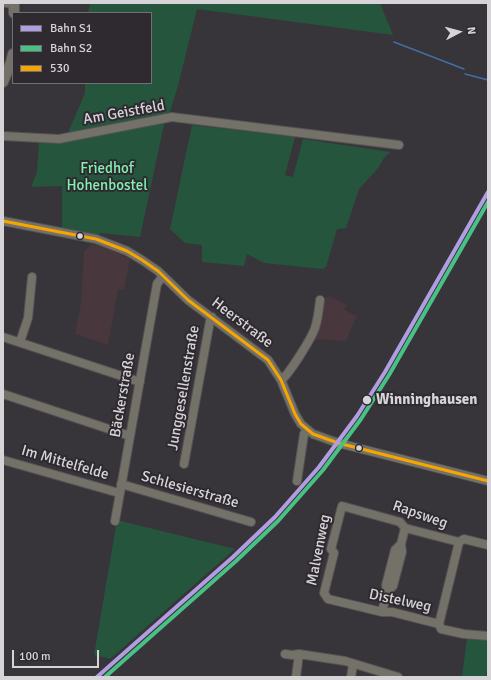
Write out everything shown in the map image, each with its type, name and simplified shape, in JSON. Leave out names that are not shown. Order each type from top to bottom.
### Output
[{"type":"main road","points":[[3,82],[12,58]]},
{"type":"street","name":"Am Geistfeld","points":[[3,136],[59,139],[172,117],[399,145]]},
{"type":"street","name":"Heerstraße","points":[[3,221],[63,232],[109,244],[142,260],[163,276],[188,300],[268,360],[281,380],[295,414],[307,430],[320,438],[488,481]]},
{"type":"street","name":"Bäckerstraße","points":[[114,521],[157,284],[163,276]]},
{"type":"street","points":[[20,342],[28,318],[32,277]]},
{"type":"street","points":[[281,380],[296,362],[315,328],[320,300]]},
{"type":"street","name":"Junggesellenstraße","points":[[184,464],[210,321],[212,317]]},
{"type":"street","points":[[3,337],[140,382]]},
{"type":"street","points":[[3,394],[130,436]]},
{"type":"street","points":[[297,481],[304,434],[307,430]]},
{"type":"street","name":"Im Mittelfelde","points":[[3,460],[119,493]]},
{"type":"street","name":"Schlesierstraße","points":[[121,484],[251,522]]},
{"type":"street","name":"Rapsweg","points":[[342,506],[400,522],[405,528],[459,542],[464,539],[488,544]]},
{"type":"street","name":"Malvenweg","points":[[328,598],[324,593],[334,552],[331,549],[342,506]]},
{"type":"street","points":[[382,612],[387,592],[393,586],[402,552],[401,544],[405,528]]},
{"type":"street","points":[[439,624],[459,542]]},
{"type":"street","name":"Distelweg","points":[[328,598],[382,612],[392,612],[439,624],[441,629],[464,634],[488,636]]},
{"type":"street","points":[[285,654],[299,654],[345,662],[398,677]]},
{"type":"street","points":[[296,677],[299,654]]},
{"type":"street","points":[[351,677],[353,665]]},
{"type":"shaded area","points":[[92,244],[130,259],[124,290],[118,289],[108,345],[75,334],[81,303],[84,251]]},
{"type":"shaded area","points":[[329,296],[347,305],[344,310],[357,316],[346,341],[313,339],[322,300]]},
{"type":"green space","points":[[90,3],[380,3],[393,35],[197,9],[178,86],[169,115],[67,135],[85,93],[85,84],[152,84],[152,12],[88,12]]},
{"type":"green space","name":"Friedhof Hohenbostel","points":[[165,120],[140,237],[100,233],[99,236],[62,228],[62,186],[31,187],[37,172],[39,140]]},
{"type":"green space","points":[[192,125],[295,137],[285,175],[293,177],[303,139],[390,152],[359,189],[346,228],[337,229],[326,267],[322,269],[264,263],[247,254],[244,266],[202,262],[202,245],[185,243],[170,229]]},
{"type":"green space","points":[[117,520],[235,549],[110,659],[94,655]]},
{"type":"green space","points":[[467,638],[488,640],[488,663],[486,677],[462,677]]},
{"type":"waterway","points":[[394,42],[464,69]]},
{"type":"waterway","points":[[465,74],[488,80]]},
{"type":"rail line","name":"S1","points":[[97,677],[233,557],[275,517],[319,467],[357,416],[385,372],[488,192]]},
{"type":"rail line","name":"S2","points":[[105,677],[236,561],[278,521],[323,470],[361,419],[389,375],[488,202]]},
{"type":"transit line","name":"530","points":[[3,221],[96,239],[127,251],[142,260],[158,271],[188,300],[268,360],[281,380],[295,414],[301,424],[313,434],[338,443],[488,481]]},
{"type":"place","name":"Winninghausen","points":[[367,400]]}]
